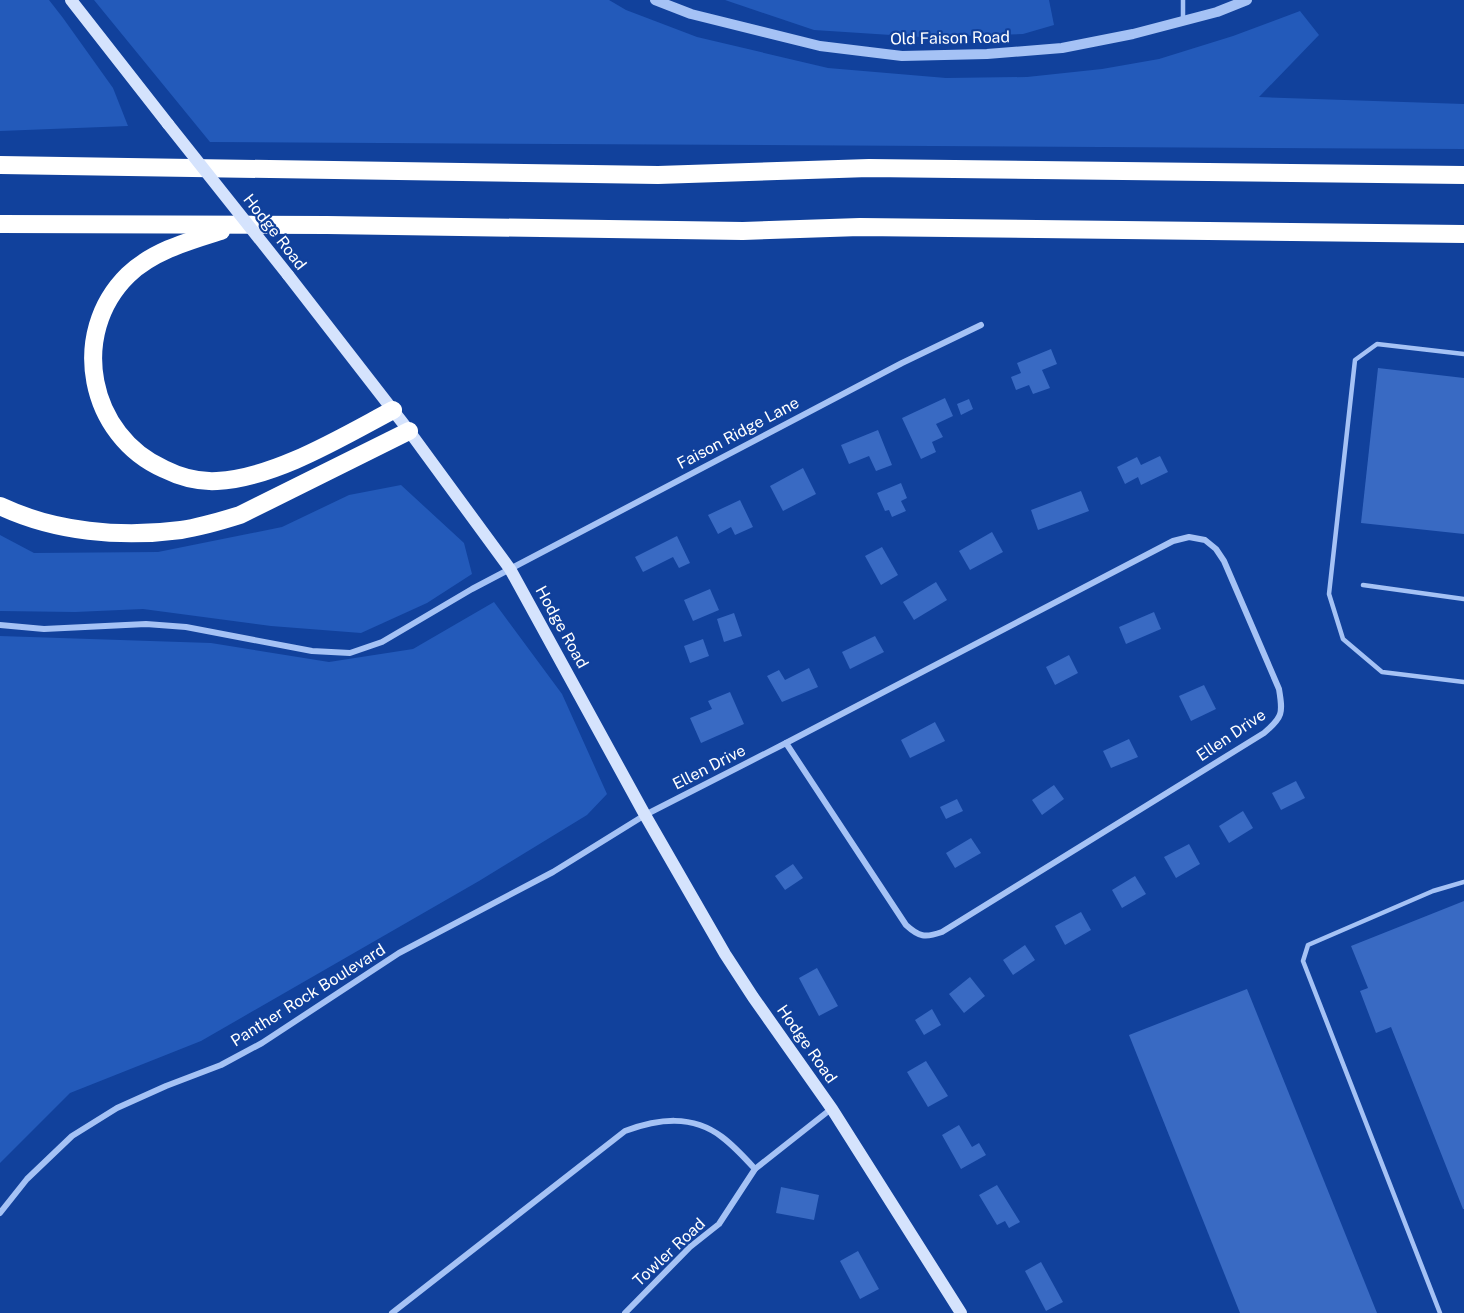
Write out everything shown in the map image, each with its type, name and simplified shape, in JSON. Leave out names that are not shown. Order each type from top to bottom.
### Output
[{"type":"highway","points":[[0,165],[658,175],[869,168],[1464,176]]},
{"type":"highway","points":[[0,224],[327,225],[743,231],[860,227],[1464,234]]},
{"type":"highway","points":[[240,225],[193,240],[146,260],[127,276],[112,295],[101,315],[95,336],[94,379],[99,400],[108,420],[123,441],[139,455],[176,475],[195,480],[216,481],[267,471],[301,457],[393,411]]},
{"type":"highway","points":[[1408,234],[1464,242]]},
{"type":"highway","points":[[0,506],[44,522],[76,529],[120,533],[182,530],[240,515],[410,431]]},
{"type":"main road","name":"Hodge Road","points":[[71,0],[410,431],[510,568],[645,815],[725,954],[832,1109],[961,1313]]},
{"type":"street","name":"Old Faison Road","points":[[655,0],[691,14],[820,46],[902,56],[987,54],[1062,48],[1184,21],[1217,12],[1246,0]]},
{"type":"street","name":"Faison Ridge Lane","points":[[0,625],[44,629],[146,624],[186,627],[312,651],[350,653],[382,642],[510,568],[892,368],[981,325]]},
{"type":"street","name":"Ellen Drive","points":[[645,815],[1173,541],[1189,537],[1205,540],[1216,549],[1224,561],[1279,689],[1282,705],[1281,714],[1276,723],[1264,733],[942,932],[929,937],[916,933],[906,925],[786,743]]},
{"type":"street","name":"Panther Rock Boulevard","points":[[0,1213],[27,1179],[72,1136],[117,1108],[221,1065],[252,1048],[399,953],[553,872],[645,815]]},
{"type":"street","name":"Towler Road","points":[[625,1313],[690,1247],[719,1224],[755,1169],[832,1109]]},
{"type":"street","points":[[392,1313],[625,1131],[643,1124],[669,1120],[697,1123],[721,1136],[755,1169]]},
{"type":"lane","points":[[1184,0],[1184,21]]},
{"type":"lane","points":[[1464,354],[1377,344],[1355,360],[1329,594],[1343,639],[1382,672],[1464,682]]},
{"type":"lane","points":[[1363,585],[1464,599]]},
{"type":"lane","points":[[1440,1313],[1303,961],[1308,945],[1433,891],[1464,882]]},
{"type":"shaded area","points":[[0,0],[49,0],[113,88],[128,126],[0,131]]},
{"type":"shaded area","points":[[94,0],[609,0],[626,10],[697,37],[828,68],[946,78],[1027,77],[1102,69],[1159,59],[1233,36],[1300,11],[1319,35],[1259,97],[1464,104],[1464,149],[210,142]]},
{"type":"shaded area","points":[[725,0],[1049,0],[1054,25],[1023,34],[922,37],[814,30]]},
{"type":"shaded area","points":[[401,485],[464,543],[472,574],[427,603],[361,633],[271,626],[143,609],[75,612],[0,611],[0,535],[34,553],[158,552],[282,527],[349,495]]},
{"type":"shaded area","points":[[494,602],[562,694],[607,794],[587,815],[479,881],[201,1041],[70,1093],[0,1163],[0,636],[211,643],[329,662],[413,649]]},
{"type":"building","points":[[1051,349],[1057,364],[1042,370],[1050,388],[1033,394],[1029,385],[1016,390],[1011,377],[1021,373],[1017,363]]},
{"type":"building","points":[[1378,368],[1464,378],[1464,534],[1361,523]]},
{"type":"building","points":[[945,398],[953,416],[936,424],[943,437],[932,442],[936,452],[921,459],[902,418]]},
{"type":"building","points":[[969,399],[973,409],[961,415],[957,404]]},
{"type":"building","points":[[878,430],[892,465],[876,471],[869,456],[849,464],[841,445]]},
{"type":"building","points":[[1160,456],[1168,472],[1141,485],[1138,477],[1125,484],[1117,467],[1137,457],[1141,465]]},
{"type":"building","points":[[803,468],[816,494],[783,511],[770,486]]},
{"type":"building","points":[[901,483],[907,498],[901,501],[906,511],[892,517],[889,510],[885,511],[877,493]]},
{"type":"building","points":[[1081,491],[1089,511],[1038,530],[1031,510]]},
{"type":"building","points":[[740,500],[753,527],[735,535],[731,527],[718,534],[708,515]]},
{"type":"building","points":[[992,532],[1003,552],[970,570],[959,551]]},
{"type":"building","points":[[677,536],[690,563],[679,568],[673,557],[643,572],[635,557]]},
{"type":"building","points":[[882,547],[898,575],[881,585],[865,556]]},
{"type":"building","points":[[936,582],[947,600],[914,620],[903,602]]},
{"type":"building","points":[[710,589],[719,610],[693,621],[684,600]]},
{"type":"building","points":[[1154,612],[1161,629],[1126,644],[1119,627]]},
{"type":"building","points":[[734,613],[742,636],[724,642],[717,619]]},
{"type":"building","points":[[875,636],[884,652],[850,669],[842,652]]},
{"type":"building","points":[[703,639],[709,656],[690,663],[684,646]]},
{"type":"building","points":[[1069,655],[1078,673],[1055,685],[1046,667]]},
{"type":"building","points":[[809,668],[818,687],[782,702],[767,676],[779,670],[785,680]]},
{"type":"building","points":[[1204,685],[1216,709],[1191,721],[1179,696]]},
{"type":"building","points":[[730,692],[744,724],[701,743],[690,718],[712,709],[708,701]]},
{"type":"building","points":[[935,722],[945,741],[910,758],[901,740]]},
{"type":"building","points":[[1129,739],[1138,757],[1111,768],[1103,751]]},
{"type":"building","points":[[1296,781],[1305,798],[1281,810],[1272,793]]},
{"type":"building","points":[[1054,785],[1064,799],[1042,815],[1032,800]]},
{"type":"building","points":[[957,799],[963,811],[946,819],[940,807]]},
{"type":"building","points":[[1243,811],[1253,828],[1229,843],[1219,826]]},
{"type":"building","points":[[971,838],[981,853],[955,868],[946,853]]},
{"type":"building","points":[[1189,844],[1200,864],[1176,878],[1164,857]]},
{"type":"building","points":[[793,864],[803,878],[785,890],[775,876]]},
{"type":"building","points":[[1135,876],[1146,894],[1122,908],[1112,890]]},
{"type":"building","points":[[1464,901],[1463,1209],[1391,1027],[1376,1033],[1360,991],[1368,988],[1351,946]]},
{"type":"building","points":[[1081,912],[1091,930],[1065,945],[1055,926]]},
{"type":"building","points":[[1025,945],[1035,960],[1013,975],[1003,960]]},
{"type":"building","points":[[817,968],[838,1006],[819,1016],[799,978]]},
{"type":"building","points":[[970,977],[985,996],[964,1013],[949,994]]},
{"type":"building","points":[[1247,989],[1377,1313],[1240,1313],[1129,1035]]},
{"type":"building","points":[[932,1009],[941,1025],[924,1035],[915,1020]]},
{"type":"building","points":[[926,1061],[948,1096],[928,1107],[907,1072]]},
{"type":"building","points":[[959,1125],[972,1147],[979,1143],[986,1155],[961,1169],[942,1135]]},
{"type":"building","points":[[997,1185],[1020,1222],[1009,1228],[1005,1221],[997,1225],[979,1195]]},
{"type":"building","points":[[781,1187],[819,1195],[814,1220],[776,1213]]},
{"type":"building","points":[[858,1251],[879,1289],[860,1299],[840,1261]]},
{"type":"building","points":[[1041,1262],[1063,1302],[1046,1311],[1025,1271]]}]
